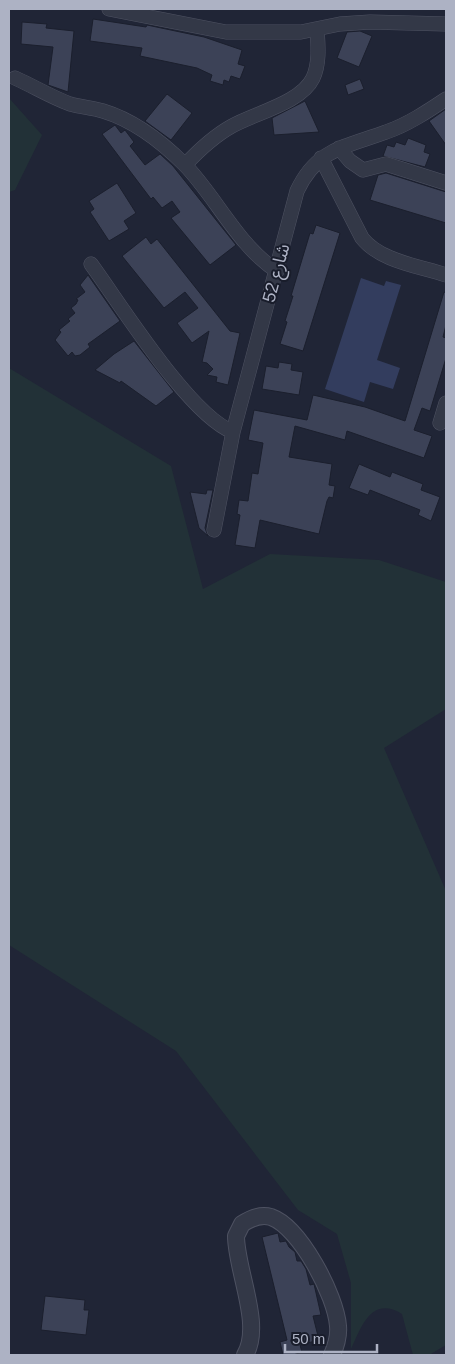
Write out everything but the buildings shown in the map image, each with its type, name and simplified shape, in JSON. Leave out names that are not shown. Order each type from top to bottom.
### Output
[{"type":"street","points":[[109,9],[226,32],[301,32],[370,22],[446,24]]},
{"type":"street","points":[[185,165],[200,149],[232,126],[285,102],[305,87],[313,78],[316,65],[318,51],[317,29]]},
{"type":"street","points":[[15,78],[71,104],[126,119],[185,165],[266,264],[277,271]]},
{"type":"street","name":"شارع 52","points":[[214,530],[233,432],[297,191],[304,176],[321,158],[338,148],[387,132],[428,111],[446,99]]},
{"type":"street","points":[[338,148],[350,161],[363,170],[386,164],[446,183]]},
{"type":"street","points":[[321,158],[369,248],[381,254],[446,275]]},
{"type":"street","points":[[91,264],[156,356],[198,406],[216,423],[233,432]]},
{"type":"street","points":[[440,423],[446,403]]},
{"type":"street","points":[[245,1355],[250,1336],[250,1320],[236,1236],[242,1224],[262,1216],[269,1216],[284,1224],[325,1281],[335,1307],[339,1327],[332,1355]]},
{"type":"shaded area","points":[[9,98],[42,135],[15,190],[9,192]]},
{"type":"shaded area","points":[[9,368],[171,466],[203,589],[270,554],[379,560],[446,582],[446,709],[384,748],[446,891],[446,1345],[429,1355],[413,1355],[402,1314],[391,1309],[382,1308],[369,1316],[351,1349],[351,1283],[337,1234],[298,1210],[176,1051],[9,945]]},
{"type":"water","points":[[361,278],[384,286],[386,281],[401,285],[377,360],[400,368],[393,389],[370,382],[364,402],[325,389]]}]
